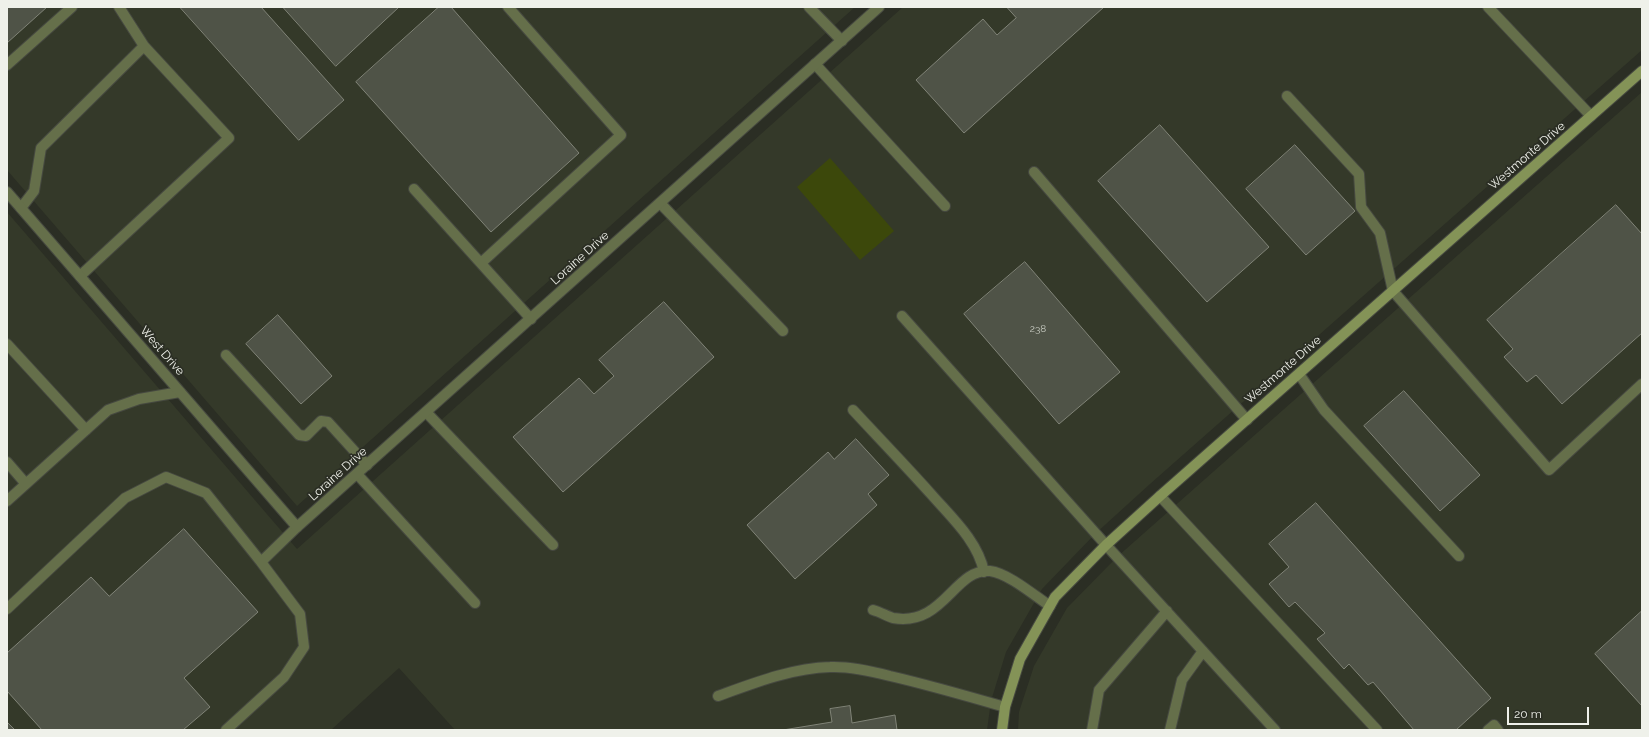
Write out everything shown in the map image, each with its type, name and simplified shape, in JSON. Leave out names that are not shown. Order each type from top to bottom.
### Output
[{"type":"street","points":[[7,65],[72,7]]},
{"type":"street","points":[[80,276],[229,138],[144,46],[119,7]]},
{"type":"street","points":[[809,7],[842,41]]},
{"type":"street","name":"Loraine Drive","points":[[261,562],[426,412],[879,7]]},
{"type":"street","points":[[481,263],[621,135],[512,8]]},
{"type":"street","points":[[1492,9],[1591,116]]},
{"type":"street","points":[[21,208],[34,191],[41,148],[144,46]]},
{"type":"street","points":[[815,64],[945,206]]},
{"type":"street","name":"Westmonte Drive","points":[[1002,730],[1005,707],[1020,659],[1055,597],[1106,545],[1160,496],[1642,71]]},
{"type":"street","points":[[1287,96],[1359,174],[1361,206],[1380,233],[1393,291],[1549,470],[1642,384]]},
{"type":"street","points":[[1034,172],[1247,420]]},
{"type":"street","points":[[414,189],[531,319]]},
{"type":"street","name":"West Drive","points":[[7,192],[297,528]]},
{"type":"street","points":[[660,204],[783,331]]},
{"type":"street","points":[[902,316],[1106,545],[1276,730]]},
{"type":"street","points":[[7,344],[86,430]]},
{"type":"street","points":[[226,355],[299,435],[306,436],[321,421],[328,422],[367,465]]},
{"type":"street","points":[[1298,374],[1324,410],[1459,556]]},
{"type":"street","points":[[7,501],[108,410],[139,399],[180,392]]},
{"type":"street","points":[[853,410],[895,454],[964,532],[976,549],[982,562],[984,572]]},
{"type":"street","points":[[426,412],[553,545]]},
{"type":"street","points":[[7,462],[26,484]]},
{"type":"street","points":[[358,474],[475,603]]},
{"type":"street","points":[[7,609],[125,498],[166,477],[206,493],[300,614],[304,647],[284,677],[226,730]]},
{"type":"street","points":[[1160,496],[1377,730]]},
{"type":"street","points":[[873,610],[893,618],[908,618],[922,615],[936,608],[969,576],[977,572],[1001,574],[1050,606]]},
{"type":"street","points":[[1092,730],[1099,690],[1167,611]]},
{"type":"street","points":[[1170,730],[1182,680],[1203,651]]},
{"type":"street","points":[[718,696],[754,683],[800,670],[831,667],[863,670],[906,679],[1005,707]]},
{"type":"street","points":[[1488,730],[1494,725],[1498,730]]},
{"type":"shaded area","points":[[7,7],[855,7],[297,506],[7,170]]},
{"type":"shaded area","points":[[903,7],[1642,7],[1642,50],[1150,484],[1095,534],[1042,589],[1006,652],[991,701],[987,730],[455,730],[399,668],[331,730],[7,730],[7,212],[297,549]]},
{"type":"shaded area","points":[[1642,92],[1642,730],[1018,730],[1019,712],[1034,666],[1067,608],[1117,557]]},
{"type":"green space","points":[[830,158],[894,231],[860,260],[797,187]]},
{"type":"building","points":[[7,7],[47,7],[7,43]]},
{"type":"building","points":[[180,7],[261,7],[344,100],[299,140]]},
{"type":"building","points":[[283,7],[399,7],[336,66]]},
{"type":"building","points":[[439,7],[451,7],[579,153],[491,232],[356,82]]},
{"type":"building","points":[[1007,7],[1104,7],[964,133],[916,80],[983,19],[997,35],[1016,18]]},
{"type":"building","points":[[1160,125],[1269,247],[1207,302],[1098,181]]},
{"type":"building","points":[[1295,145],[1355,211],[1306,255],[1246,189]]},
{"type":"building","points":[[1616,205],[1642,234],[1642,333],[1562,404],[1536,375],[1527,382],[1504,357],[1513,349],[1487,320]]},
{"type":"building","points":[[1025,262],[1120,372],[1059,424],[964,314]]},
{"type":"building","points":[[664,302],[714,357],[563,492],[513,437],[579,378],[594,394],[614,376],[599,360]]},
{"type":"building","points":[[278,315],[332,376],[301,404],[246,344]]},
{"type":"building","points":[[1404,391],[1480,475],[1440,511],[1364,426]]},
{"type":"building","points":[[856,439],[889,475],[868,494],[877,505],[795,579],[747,525],[828,452],[834,459]]},
{"type":"building","points":[[1316,503],[1491,698],[1456,730],[1414,730],[1373,682],[1368,685],[1349,664],[1344,669],[1317,639],[1325,633],[1295,602],[1289,607],[1269,584],[1289,567],[1269,544]]},
{"type":"building","points":[[184,529],[258,612],[184,678],[210,707],[183,730],[42,730],[7,691],[7,653],[91,577],[109,596]]},
{"type":"building","points":[[1642,611],[1642,706],[1595,654]]},
{"type":"building","points":[[850,706],[852,723],[895,715],[897,730],[783,730],[832,722],[830,709]]},
{"type":"building","points":[[7,722],[15,730],[7,730]]}]
